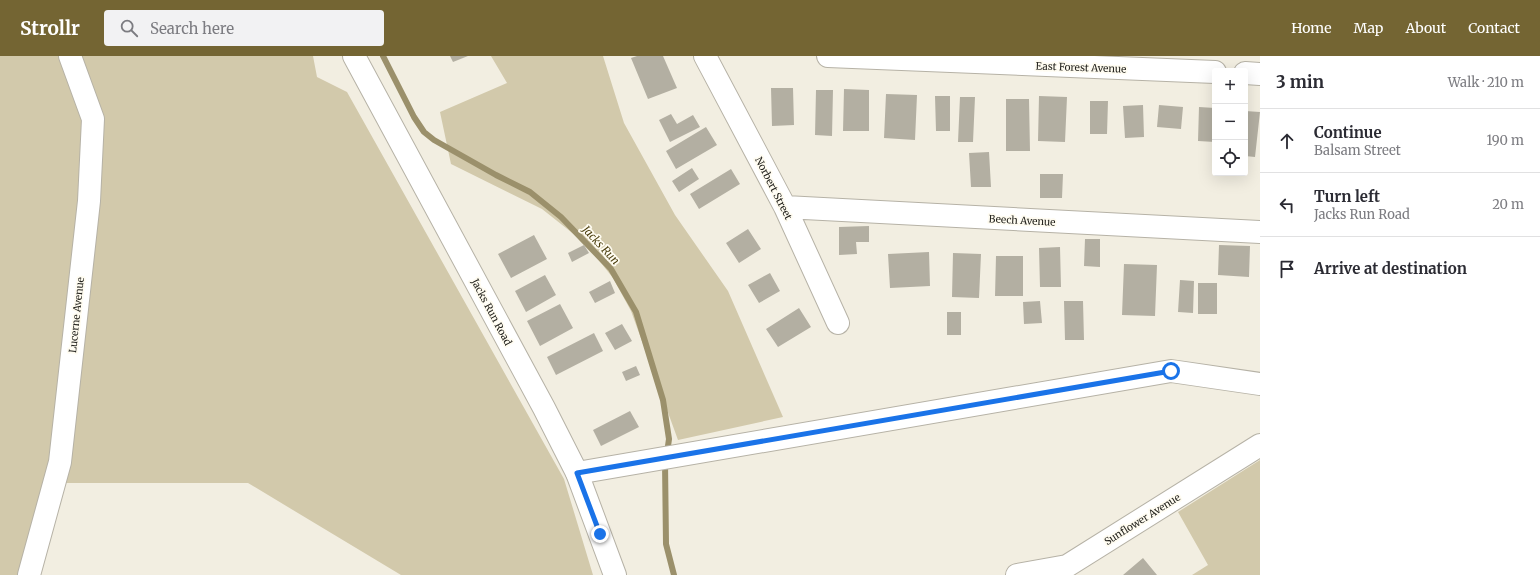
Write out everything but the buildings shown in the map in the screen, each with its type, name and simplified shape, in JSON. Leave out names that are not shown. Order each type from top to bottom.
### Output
[{"type":"street","name":"Lucerne Avenue","points":[[29,575],[60,462],[89,201],[93,119],[70,56]]},
{"type":"street","name":"Jacks Run Road","points":[[354,56],[544,408],[577,473],[615,575]]},
{"type":"street","name":"Norbert Street","points":[[705,56],[785,207],[838,323]]},
{"type":"street","name":"East Forest Avenue","points":[[828,56],[1212,72]]},
{"type":"street","points":[[1248,73],[1260,74]]},
{"type":"street","name":"Beech Avenue","points":[[785,207],[1260,232]]},
{"type":"street","points":[[577,473],[1171,371],[1260,384]]},
{"type":"street","name":"Sunflower Avenue","points":[[1017,575],[1067,566],[1260,445]]},
{"type":"shaded area","points":[[0,56],[313,56],[317,77],[347,92],[564,479],[593,575],[401,575],[248,483],[55,483],[29,575],[0,575]]},
{"type":"shaded area","points":[[491,56],[603,56],[624,123],[675,215],[728,291],[783,417],[678,440],[631,311],[613,278],[585,243],[542,209],[451,164],[440,112],[507,83]]},
{"type":"shaded area","points":[[1260,460],[1260,575],[1192,575],[1208,565],[1178,512]]},
{"type":"waterway","name":"Jacks Run","points":[[383,56],[414,117],[424,132],[434,140],[496,175],[530,192],[561,217],[611,269],[636,312],[663,400],[669,439],[667,453]]},
{"type":"waterway","name":"Jacks Run","points":[[665,462],[666,544],[674,575]]},
{"type":"route","points":[[600,534],[577,473],[1171,371]]}]
